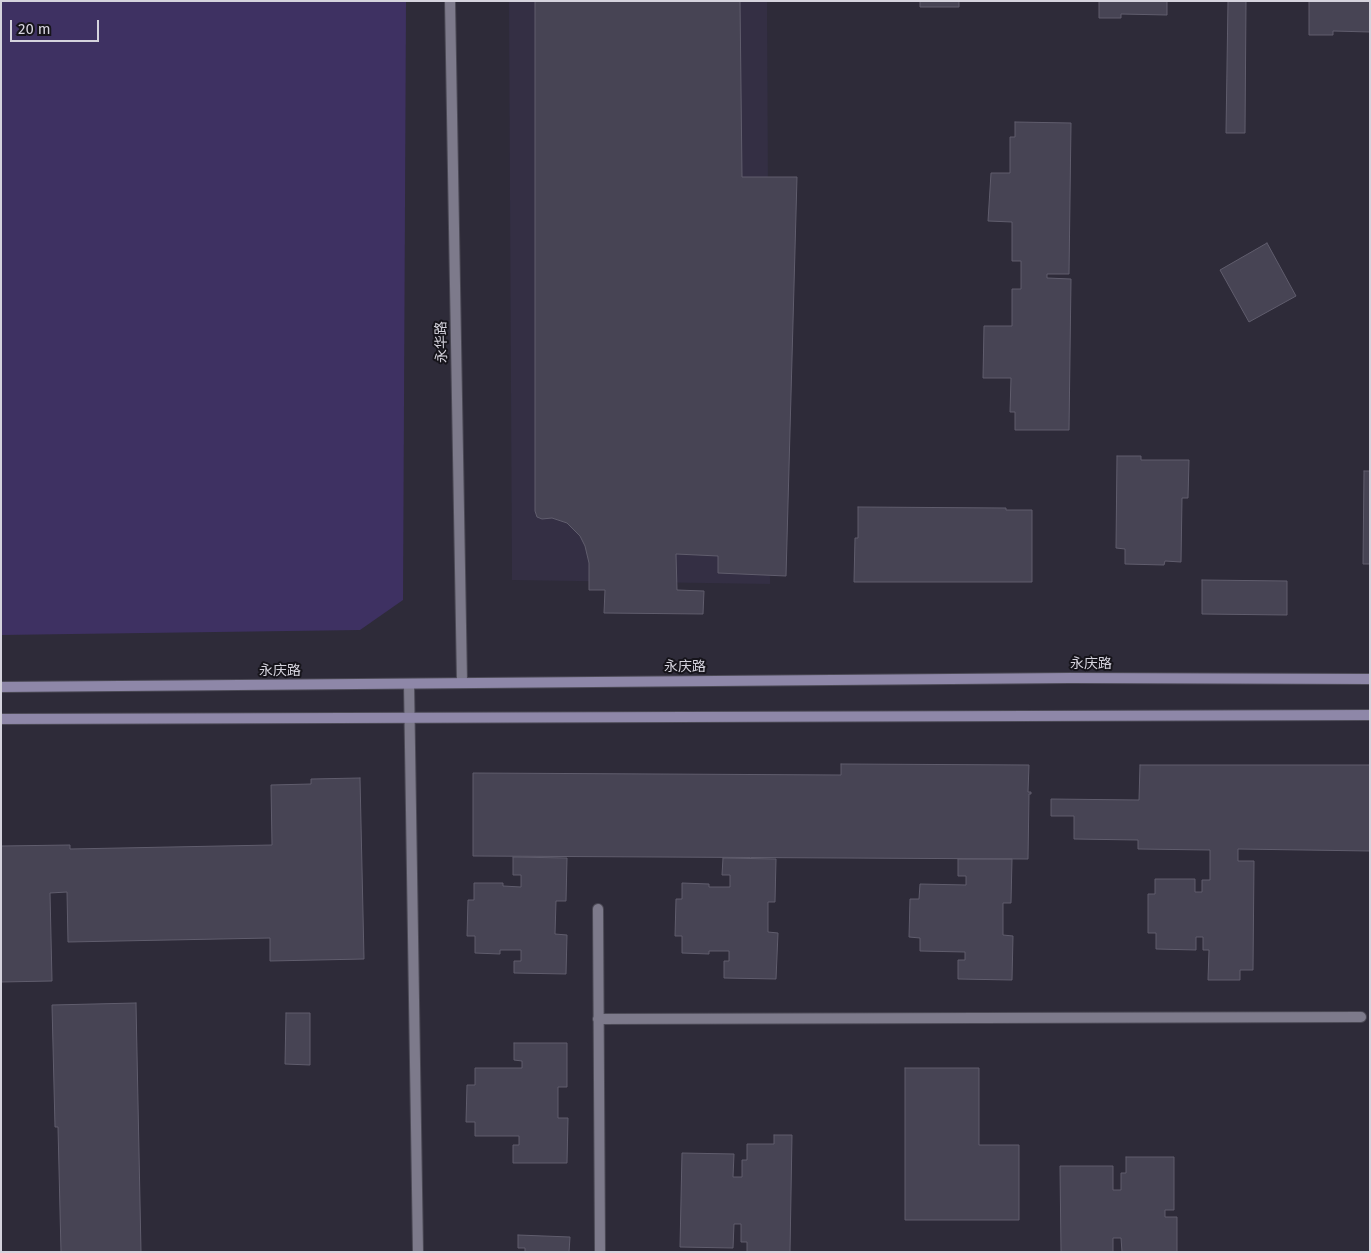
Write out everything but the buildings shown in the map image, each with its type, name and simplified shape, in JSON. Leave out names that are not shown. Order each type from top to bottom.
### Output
[{"type":"street","name":"永华路","points":[[450,1],[462,682]]},
{"type":"street","name":"永庆路","points":[[1,687],[1070,678],[1370,679]]},
{"type":"street","points":[[410,684],[418,1252]]},
{"type":"street","points":[[1,719],[1370,715]]},
{"type":"street","points":[[598,909],[600,1252]]},
{"type":"street","points":[[598,1019],[1361,1016]]},
{"type":"shaded area","points":[[1,1],[406,1],[403,600],[360,630],[1,635]]},
{"type":"shaded area","points":[[509,1],[767,1],[770,584],[512,580]]}]
